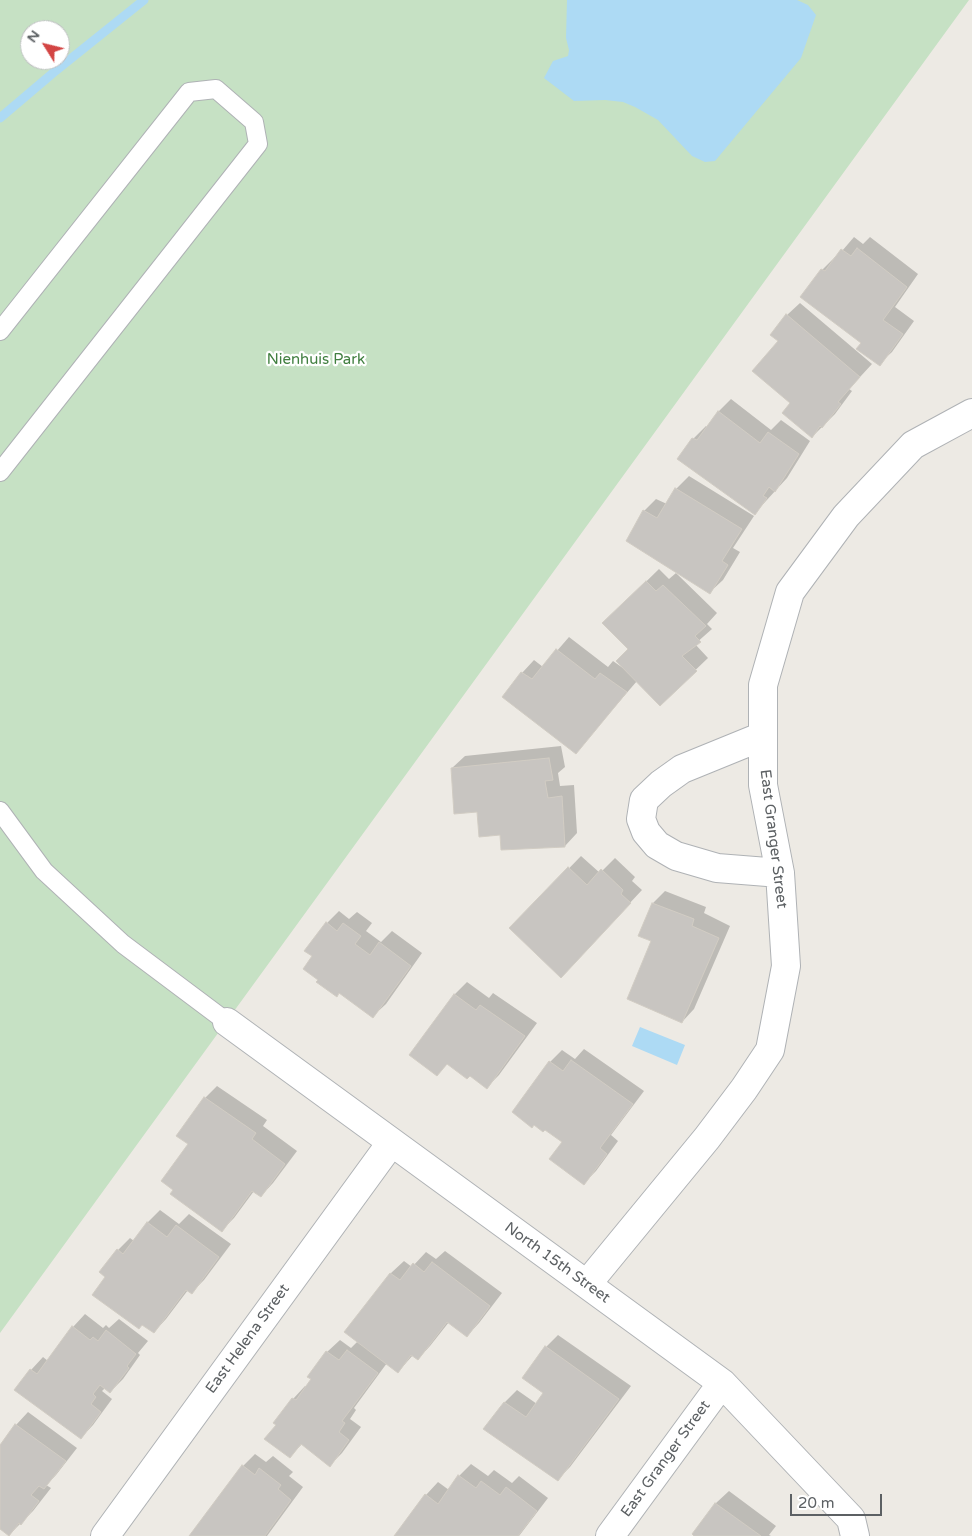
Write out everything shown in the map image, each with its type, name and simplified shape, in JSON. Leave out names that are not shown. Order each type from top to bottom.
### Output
[{"type":"street","name":"East Granger Street","points":[[587,1284],[712,1131],[744,1089],[770,1050],[786,966],[780,873],[763,785],[763,685],[790,592],[846,516],[913,446],[972,413]]},
{"type":"street","points":[[763,736],[682,769],[661,784],[644,800],[642,818],[646,832],[657,845],[676,856],[717,868],[780,873]]},
{"type":"street","name":"North 15th Street","points":[[227,1022],[722,1383],[851,1518],[855,1536]]},
{"type":"street","name":"East Helena Street","points":[[105,1536],[391,1143]]},
{"type":"street","name":"East Granger Street","points":[[610,1536],[722,1383]]},
{"type":"lane","points":[[0,331],[189,92],[216,89],[254,122],[258,144],[3,461]]},
{"type":"lane","points":[[0,811],[44,872],[123,944],[227,1022]]},
{"type":"green space","name":"Nienhuis Park","points":[[0,0],[969,0],[0,1333]]},
{"type":"water","points":[[567,0],[797,0],[808,5],[816,15],[801,58],[715,161],[705,162],[692,156],[658,120],[635,107],[623,102],[605,100],[574,101],[544,78],[553,61],[568,56],[569,50],[566,38]]},
{"type":"water","points":[[640,1027],[685,1045],[677,1065],[632,1046]]},
{"type":"building","points":[[857,248],[907,287],[883,320],[903,334],[880,366],[856,349],[861,343],[800,297],[821,269],[825,271],[841,249],[851,256]]},
{"type":"building","points":[[786,314],[860,377],[838,402],[841,404],[822,428],[820,426],[812,438],[782,413],[790,403],[752,371],[778,341],[770,335]]},
{"type":"building","points":[[718,411],[760,443],[768,432],[799,454],[775,492],[769,487],[763,496],[767,498],[755,515],[677,459],[692,438],[697,440]]},
{"type":"building","points":[[675,488],[742,529],[722,561],[728,565],[710,594],[626,541],[643,510],[657,518]]},
{"type":"building","points":[[646,581],[656,591],[663,585],[706,626],[695,636],[701,642],[682,656],[697,671],[660,706],[616,661],[628,649],[602,623]]},
{"type":"building","points":[[556,649],[595,679],[600,673],[627,692],[576,754],[502,697],[521,672],[532,679]]},
{"type":"building","points":[[549,758],[553,780],[545,781],[548,798],[562,796],[565,847],[501,850],[500,835],[479,837],[477,812],[454,814],[451,768]]},
{"type":"building","points":[[568,867],[587,885],[601,869],[623,890],[621,894],[631,903],[561,978],[509,928]]},
{"type":"building","points":[[652,903],[694,919],[692,926],[719,938],[682,1023],[627,999],[651,941],[638,936]]},
{"type":"building","points":[[326,922],[337,931],[343,923],[361,936],[355,944],[370,955],[379,942],[411,966],[373,1018],[339,993],[337,997],[316,982],[318,980],[303,969],[312,956],[304,951]]},
{"type":"building","points":[[454,994],[476,1010],[480,1005],[525,1036],[487,1089],[470,1076],[467,1079],[447,1064],[437,1076],[409,1055]]},
{"type":"building","points":[[571,1060],[633,1104],[600,1148],[607,1154],[584,1185],[549,1159],[562,1142],[545,1130],[543,1132],[534,1125],[532,1128],[512,1112],[549,1061],[563,1071]]},
{"type":"building","points":[[204,1097],[256,1133],[252,1139],[285,1164],[261,1197],[252,1191],[222,1232],[170,1194],[173,1190],[161,1181],[188,1144],[176,1136]]},
{"type":"building","points":[[147,1222],[167,1237],[176,1225],[219,1257],[192,1294],[186,1290],[154,1333],[142,1325],[139,1329],[92,1295],[105,1277],[99,1272],[117,1249],[123,1254]]},
{"type":"building","points":[[432,1262],[490,1306],[467,1337],[447,1322],[418,1360],[411,1355],[398,1373],[344,1332],[390,1273],[400,1280],[413,1263],[424,1272]]},
{"type":"building","points":[[72,1326],[90,1340],[93,1337],[98,1341],[106,1330],[136,1354],[127,1366],[129,1368],[110,1393],[100,1385],[93,1394],[96,1397],[91,1404],[101,1412],[81,1439],[14,1390],[30,1369],[37,1374]]},
{"type":"building","points":[[545,1346],[619,1399],[558,1481],[483,1429],[504,1402],[526,1417],[543,1393],[522,1378]]},
{"type":"building","points":[[347,1350],[378,1373],[342,1421],[345,1423],[339,1432],[349,1440],[330,1467],[301,1444],[290,1458],[264,1439],[276,1425],[273,1423],[292,1398],[296,1400],[311,1379],[307,1377],[326,1351],[339,1360]]},
{"type":"building","points":[[15,1424],[66,1461],[44,1489],[39,1486],[31,1495],[39,1501],[21,1525],[19,1523],[9,1536],[0,1529],[0,1445]]},
{"type":"building","points":[[242,1465],[255,1475],[259,1468],[281,1485],[278,1489],[291,1500],[265,1536],[189,1536]]},
{"type":"building","points":[[458,1475],[476,1488],[481,1481],[500,1495],[506,1487],[537,1511],[518,1536],[394,1536],[425,1494],[438,1504]]},
{"type":"building","points":[[715,1503],[761,1536],[694,1536],[692,1534]]},
{"type":"waterway","points":[[0,118],[144,0]]}]
